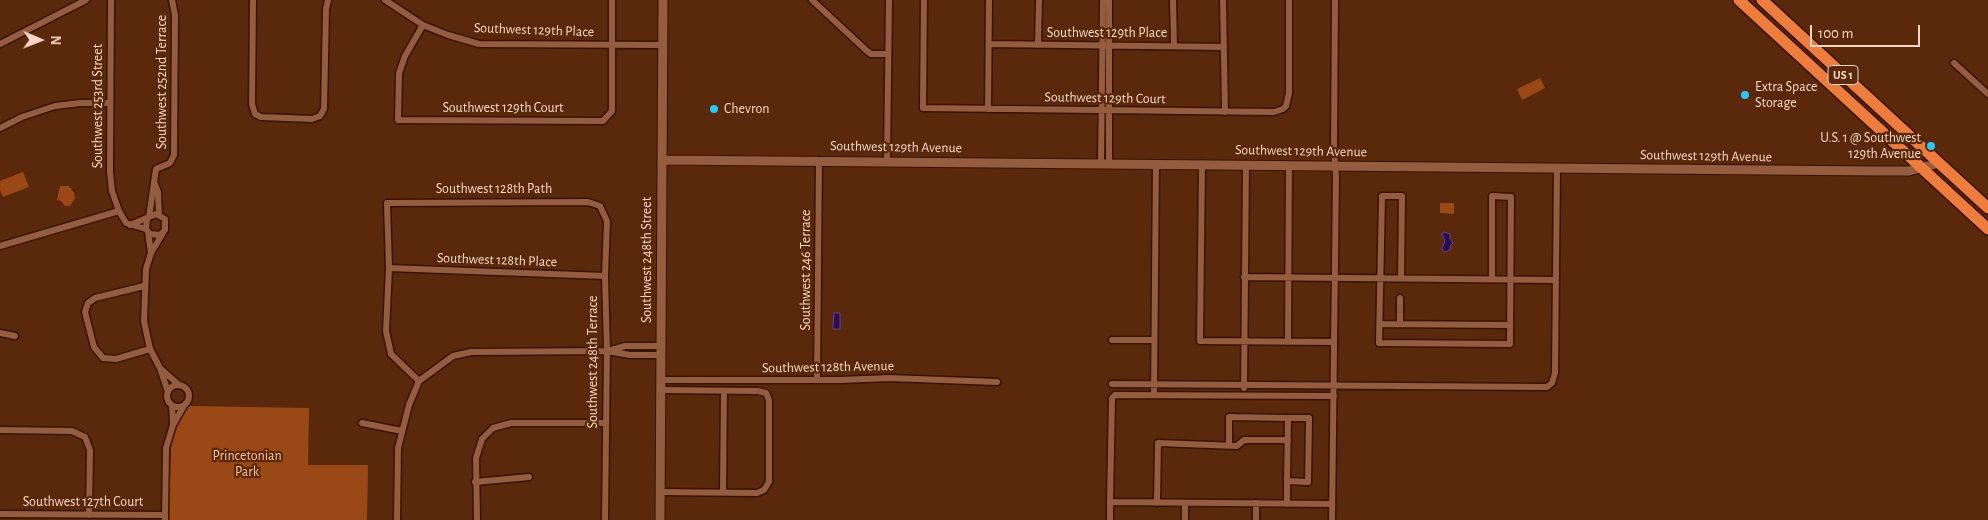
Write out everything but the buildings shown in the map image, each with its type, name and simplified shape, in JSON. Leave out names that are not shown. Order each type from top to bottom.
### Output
[{"type":"highway","name":"US 1","points":[[1739,0],[1988,228]]},
{"type":"highway","name":"US 1","points":[[1762,0],[1988,208]]},
{"type":"street","points":[[0,44],[86,0]]},
{"type":"street","name":"Southwest 253rd Street","points":[[111,0],[111,183],[119,212]]},
{"type":"street","name":"Southwest 252nd Terrace","points":[[148,218],[156,169],[170,164],[174,155],[175,15],[172,0]]},
{"type":"street","points":[[253,0],[252,104],[255,114],[261,117],[312,119],[320,116],[324,109],[326,9],[328,0]]},
{"type":"street","points":[[612,0],[612,45]]},
{"type":"street","name":"Southwest 248th Street","points":[[660,520],[663,0]]},
{"type":"street","points":[[812,0],[871,54],[888,54]]},
{"type":"street","points":[[887,161],[889,0]]},
{"type":"street","name":"Southwest 129th Court","points":[[924,0],[923,108],[1225,112],[1274,112],[1286,106],[1289,92],[1289,0]]},
{"type":"street","points":[[988,109],[989,0]]},
{"type":"street","points":[[1038,45],[1039,0]]},
{"type":"street","points":[[1103,0],[1106,45]]},
{"type":"street","points":[[1105,163],[1106,45],[1109,0]]},
{"type":"street","points":[[1173,0],[1174,46]]},
{"type":"street","points":[[1223,0],[1225,112]]},
{"type":"street","points":[[1332,520],[1335,278],[1335,0]]},
{"type":"street","name":"Southwest 129th Place","points":[[389,1],[423,25],[448,36],[479,44],[662,45]]},
{"type":"street","name":"Southwest 129th Court","points":[[423,25],[405,56],[399,73],[398,120],[603,121],[612,111],[612,45]]},
{"type":"street","name":"Southwest 129th Place","points":[[989,44],[1224,46]]},
{"type":"street","points":[[1954,63],[1988,94]]},
{"type":"street","points":[[0,128],[33,113],[55,106],[110,103]]},
{"type":"street","name":"Southwest 129th Avenue","points":[[662,160],[1246,164],[1877,172],[1922,169],[1939,163]]},
{"type":"street","name":"Southwest 246 Terrace","points":[[818,380],[819,160]]},
{"type":"street","points":[[1154,395],[1156,164]]},
{"type":"street","points":[[1202,164],[1200,341],[1334,342]]},
{"type":"street","points":[[1244,396],[1246,164]]},
{"type":"street","points":[[1288,342],[1290,165]]},
{"type":"street","points":[[1112,384],[1540,388],[1547,386],[1552,383],[1555,373],[1557,168]]},
{"type":"street","points":[[155,184],[158,192],[159,215],[166,223],[163,233],[151,253],[146,269],[144,329],[150,348],[160,368],[168,392],[168,399],[172,405],[173,425]]},
{"type":"street","points":[[1401,278],[1402,196],[1382,196],[1379,343],[1510,344],[1511,197],[1492,196],[1492,279]]},
{"type":"street","name":"Southwest 128th Path","points":[[389,268],[387,203],[588,202],[600,206]]},
{"type":"street","name":"Southwest 248th Terrace","points":[[600,206],[607,221],[604,276],[607,351],[605,520]]},
{"type":"street","points":[[0,246],[119,212],[123,221],[130,225],[157,236],[163,233]]},
{"type":"street","points":[[130,225],[159,215]]},
{"type":"street","points":[[148,218],[147,231],[151,253]]},
{"type":"street","points":[[389,268],[386,331],[391,354],[419,381]]},
{"type":"street","name":"Southwest 128th Place","points":[[389,268],[604,276]]},
{"type":"street","points":[[1244,277],[1556,280]]},
{"type":"street","points":[[144,286],[95,298],[86,306],[94,347],[100,356],[107,359],[116,359],[150,348]]},
{"type":"street","points":[[1400,298],[1400,324]]},
{"type":"street","points":[[1380,324],[1510,325]]},
{"type":"street","points":[[0,333],[15,336]]},
{"type":"street","points":[[1112,340],[1154,340]]},
{"type":"street","points":[[397,520],[398,448],[409,405],[419,381],[453,356],[471,352],[607,351],[630,355],[660,350]]},
{"type":"street","points":[[160,368],[179,385],[186,388],[188,393],[188,400],[173,425],[166,454],[165,518]]},
{"type":"street","name":"Southwest 128th Avenue","points":[[660,380],[889,378],[997,382]]},
{"type":"street","points":[[168,392],[172,386],[179,385]]},
{"type":"street","points":[[660,390],[758,391],[767,394],[769,400],[769,482],[766,488],[757,493],[660,492]]},
{"type":"street","points":[[723,492],[724,391]]},
{"type":"street","points":[[1110,520],[1112,398],[1115,395],[1334,396]]},
{"type":"street","points":[[172,405],[178,407],[185,404]]},
{"type":"street","points":[[1229,445],[1229,417],[1309,418],[1308,482],[1287,481]]},
{"type":"street","points":[[1287,504],[1288,418]]},
{"type":"street","points":[[477,520],[476,458],[482,438],[493,428],[510,422],[605,423]]},
{"type":"street","points":[[362,423],[402,431]]},
{"type":"street","points":[[0,430],[72,431],[85,437],[90,450],[89,515]]},
{"type":"street","points":[[1157,503],[1158,443],[1237,446],[1244,440],[1288,440]]},
{"type":"street","points":[[475,482],[529,477]]},
{"type":"street","points":[[1110,502],[1332,504]]},
{"type":"street","points":[[1185,503],[1185,520]]},
{"type":"street","points":[[1256,503],[1256,520]]},
{"type":"street","name":"Southwest 127th Court","points":[[0,514],[165,518]]},
{"type":"green space","points":[[1540,78],[1545,88],[1522,100],[1517,89]]},
{"type":"green space","points":[[23,172],[29,187],[3,197],[0,190],[0,181]]},
{"type":"green space","points":[[60,186],[69,186],[74,193],[75,198],[70,206],[65,206],[61,201],[57,200]]},
{"type":"green space","points":[[1440,203],[1454,203],[1454,214],[1440,213]]},
{"type":"green space","name":"Princetonian Park","points":[[188,406],[309,408],[308,465],[368,465],[367,520],[169,520],[171,448],[176,428]]},
{"type":"shaded area","points":[[1444,232],[1450,234],[1450,239],[1453,243],[1450,246],[1450,250],[1445,252],[1442,249],[1445,241],[1442,234]]},
{"type":"shaded area","points":[[834,313],[840,313],[840,329],[833,329]]},
{"type":"place","name":"Extra Space Storage","points":[[1745,95]]},
{"type":"place","name":"Chevron","points":[[714,109]]},
{"type":"place","name":"U.S. 1 @ Southwest 129th Avenue","points":[[1931,146]]}]
